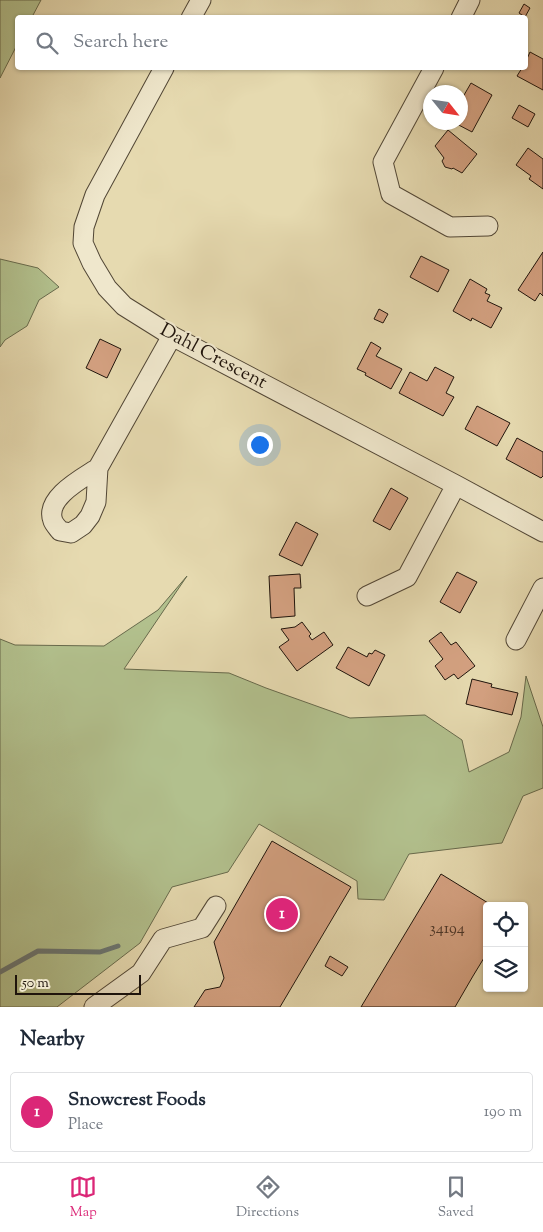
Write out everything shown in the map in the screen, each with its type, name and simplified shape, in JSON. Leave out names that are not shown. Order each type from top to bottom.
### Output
[{"type":"street","points":[[192,15],[200,0]]},
{"type":"street","points":[[462,15],[470,0]]},
{"type":"street","name":"Dahl Crescent","points":[[163,70],[95,195],[84,227],[83,243],[107,288],[124,306],[172,336],[543,532]]},
{"type":"street","points":[[433,70],[383,162],[391,194],[450,227],[488,226]]},
{"type":"street","points":[[98,468],[172,336]]},
{"type":"street","points":[[367,596],[407,577],[456,485]]},
{"type":"street","points":[[516,640],[543,588]]},
{"type":"street","points":[[94,1007],[141,972],[163,940],[202,928],[216,906]]},
{"type":"green space","points":[[0,0],[41,0],[33,15],[15,15],[15,49],[0,78]]},
{"type":"green space","points":[[0,259],[38,268],[59,287],[39,300],[27,326],[5,340],[0,347]]},
{"type":"green space","points":[[187,576],[124,669],[229,673],[350,718],[425,715],[462,740],[469,772],[509,752],[521,717],[526,676],[543,727],[543,788],[523,796],[502,843],[409,854],[384,900],[358,899],[357,881],[259,824],[228,872],[172,887],[140,943],[57,1007],[0,1007],[0,639],[15,645],[104,646],[158,610]]},
{"type":"building","points":[[524,4],[530,8],[526,15],[519,13]]},
{"type":"building","points":[[530,52],[543,59],[543,90],[517,76],[521,70],[528,70]]},
{"type":"building","points":[[471,83],[492,95],[472,132],[468,130],[468,88]]},
{"type":"building","points":[[519,105],[535,114],[528,127],[512,118]]},
{"type":"building","points":[[448,130],[477,154],[462,173],[453,168],[445,167],[442,161],[444,158],[435,146]]},
{"type":"building","points":[[528,148],[543,159],[543,189],[529,179],[531,176],[516,165]]},
{"type":"building","points":[[543,252],[543,296],[540,293],[535,301],[518,290]]},
{"type":"building","points":[[421,256],[449,270],[438,292],[410,277]]},
{"type":"building","points":[[470,279],[487,289],[485,293],[490,295],[487,301],[502,308],[491,328],[472,318],[471,321],[453,311]]},
{"type":"building","points":[[379,309],[388,314],[383,323],[374,319]]},
{"type":"building","points":[[100,339],[121,349],[107,378],[86,368]]},
{"type":"building","points":[[371,342],[381,348],[376,356],[402,369],[391,389],[357,369]]},
{"type":"building","points":[[435,367],[454,377],[446,393],[454,397],[443,416],[399,393],[410,372],[427,381]]},
{"type":"building","points":[[477,406],[510,423],[497,446],[465,429]]},
{"type":"building","points":[[517,438],[543,452],[543,476],[541,478],[506,459]]},
{"type":"building","points":[[391,488],[408,498],[390,530],[373,521]]},
{"type":"building","points":[[296,522],[318,534],[302,566],[279,555]]},
{"type":"building","points":[[457,572],[477,582],[460,613],[440,602]]},
{"type":"building","points":[[300,574],[301,588],[294,588],[295,616],[271,618],[269,576]]},
{"type":"building","points":[[302,622],[311,634],[309,636],[312,640],[324,632],[333,645],[297,671],[279,647],[289,640],[281,629],[295,627]]},
{"type":"building","points":[[441,632],[451,645],[456,642],[475,666],[458,679],[454,674],[445,680],[435,666],[443,659],[429,641]]},
{"type":"building","points":[[348,647],[367,657],[369,653],[372,654],[375,650],[385,655],[369,686],[336,668]]},
{"type":"building","points":[[472,679],[492,684],[491,687],[518,693],[512,715],[466,704]]},
{"type":"building","points":[[272,841],[351,887],[280,1007],[194,1007],[205,990],[220,987],[224,978],[214,942]]},
{"type":"building","points":[[441,874],[486,902],[483,902],[483,960],[455,1007],[361,1007]]},
{"type":"building","points":[[330,956],[348,967],[342,976],[325,966]]},
{"type":"waterway","points":[[0,972],[38,951],[100,952],[118,946]]},
{"type":"place","name":"Snowcrest Foods","points":[[282,914]]}]
